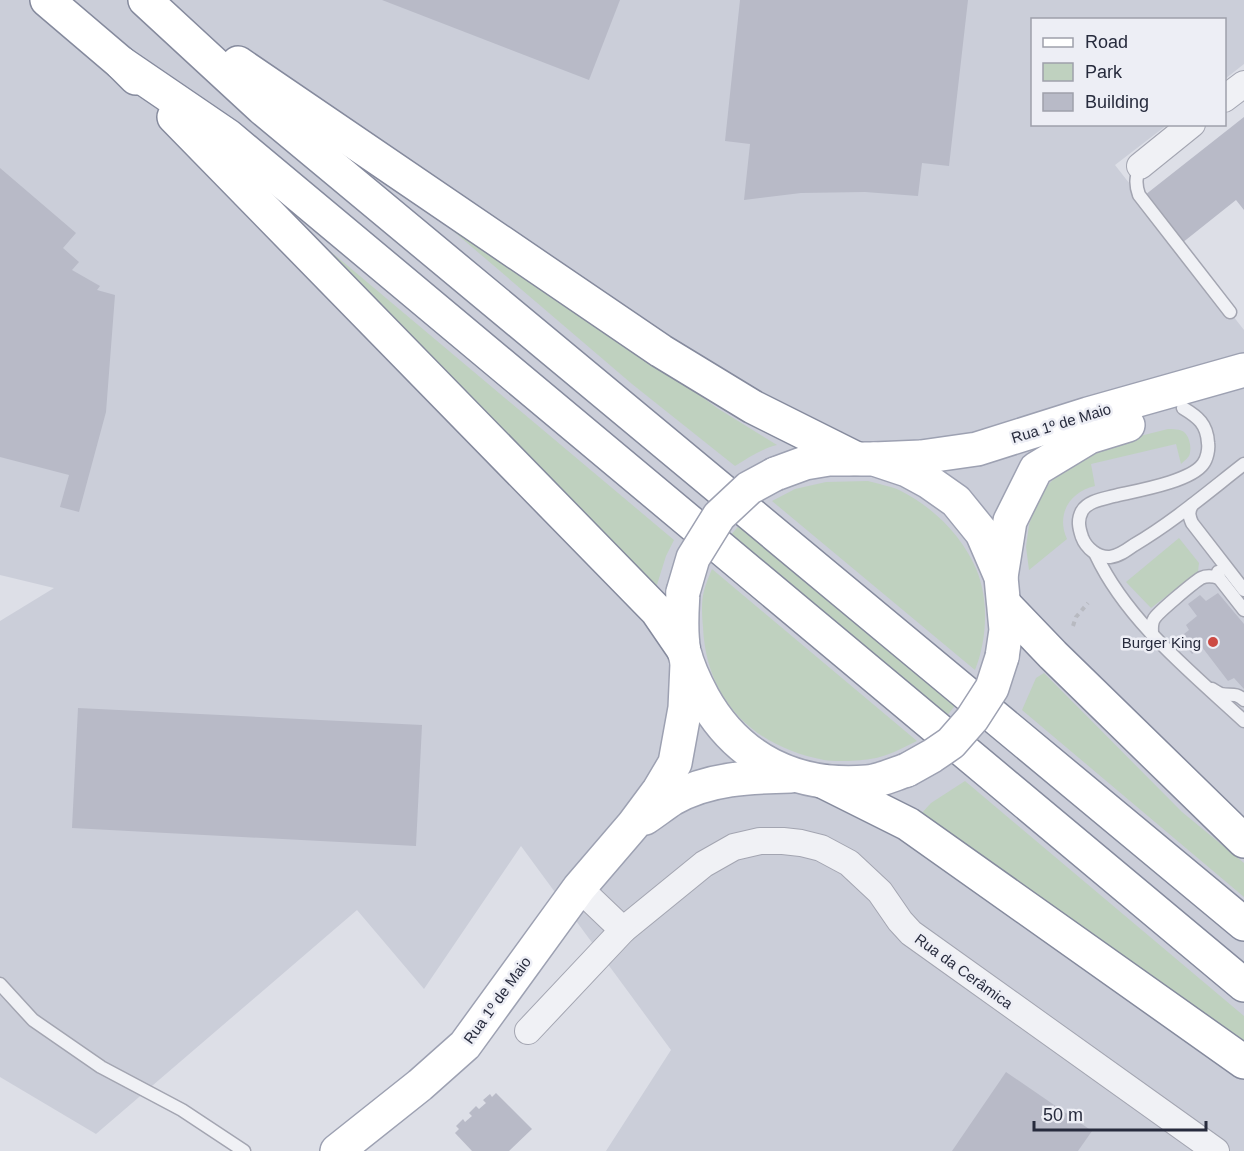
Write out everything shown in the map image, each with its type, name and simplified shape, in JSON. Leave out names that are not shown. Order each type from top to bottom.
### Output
[{"type":"main road","points":[[47,0],[121,63],[657,611],[685,656],[693,679],[711,712],[738,743],[764,762],[811,779],[908,824],[1244,1062]]},
{"type":"main road","points":[[145,0],[661,351],[753,407],[864,459],[907,470],[956,501],[982,534],[1003,591],[1053,655],[1244,841]]},
{"type":"main road","points":[[145,0],[261,108],[1244,924]]},
{"type":"main road","points":[[121,63],[228,136],[1244,985]]},
{"type":"main road","name":"Rua 1º de Maio","points":[[336,1151],[420,1085],[465,1045],[579,888],[633,825],[659,790],[675,763],[686,708],[685,656],[681,622],[683,592],[693,558],[719,516],[749,488],[775,474],[805,463],[829,459],[921,458],[977,449],[1088,414],[1244,370]]},
{"type":"main road","name":"Rua 1º de Maio","points":[[633,825],[673,798],[719,781],[750,777],[869,782],[907,770],[951,743],[972,719],[992,688],[1002,657],[1006,630],[1003,591],[1010,521],[1036,469],[1089,437],[1244,389]]},
{"type":"street","points":[[1226,98],[1244,84]]},
{"type":"street","points":[[1140,166],[1190,126]]},
{"type":"street","name":"Rua da Cerâmica","points":[[528,1030],[623,930],[704,864],[734,847],[760,841],[801,843],[821,848],[849,863],[880,892],[911,933],[1216,1151]]},
{"type":"street","points":[[579,888],[623,930]]},
{"type":"lane","points":[[1140,166],[1136,178],[1139,195],[1230,312]]},
{"type":"lane","points":[[1183,408],[1198,417],[1207,430],[1209,446],[1202,466],[1189,475],[1172,482],[1094,501],[1083,510],[1078,523],[1083,540],[1096,555],[1101,566],[1136,616],[1172,655],[1244,721]]},
{"type":"lane","points":[[1096,555],[1108,557],[1122,553],[1156,532],[1244,464]]},
{"type":"lane","points":[[1192,505],[1189,510],[1192,523],[1222,569],[1244,610]]},
{"type":"lane","points":[[1152,634],[1151,627],[1154,619],[1163,609],[1202,578],[1222,569]]},
{"type":"lane","points":[[1222,569],[1244,590]]},
{"type":"lane","points":[[1206,686],[1221,694],[1228,693],[1244,700]]},
{"type":"lane","points":[[0,984],[33,1020],[101,1067],[182,1110],[244,1151]]},
{"type":"path","points":[[1073,626],[1076,617],[1088,603]]},
{"type":"shaded area","points":[[0,0],[1244,0],[1244,64],[1226,78],[1226,18],[1031,18],[1031,126],[1166,126],[1115,165],[1244,330],[1244,1151],[606,1151],[671,1050],[521,846],[424,989],[357,910],[96,1134],[0,1077],[0,621],[54,588],[0,575]]},
{"type":"green space","points":[[452,230],[509,257],[584,308],[717,408],[777,445],[760,451],[735,466],[632,384]]},
{"type":"green space","points":[[317,240],[674,540],[666,556],[655,591],[371,301]]},
{"type":"green space","points":[[1168,429],[1181,430],[1188,437],[1190,450],[1187,459],[1181,464],[1176,444],[1091,464],[1095,486],[1078,493],[1064,513],[1064,530],[1067,539],[1029,570],[1026,547],[1029,525],[1036,504],[1048,485],[1063,469],[1112,443]]},
{"type":"green space","points":[[868,481],[899,490],[923,504],[955,534],[971,558],[981,583],[985,608],[982,646],[975,670],[772,501],[795,489],[826,482]]},
{"type":"green space","points":[[741,523],[958,702],[946,717],[730,536]]},
{"type":"green space","points":[[1179,538],[1199,563],[1198,572],[1151,608],[1126,582]]},
{"type":"green space","points":[[712,569],[917,741],[876,758],[824,760],[799,754],[776,744],[738,716],[724,698],[713,677],[706,653],[702,604]]},
{"type":"green space","points":[[1044,673],[1182,812],[1244,863],[1244,897],[1022,710],[1036,678]]},
{"type":"green space","points":[[965,781],[1244,1016],[1244,1053],[920,815],[931,803]]},
{"type":"building","points":[[382,0],[620,0],[589,80]]},
{"type":"building","points":[[740,0],[968,0],[949,166],[922,163],[918,196],[865,192],[801,193],[744,200],[750,144],[725,141]]},
{"type":"building","points":[[1244,117],[1244,210],[1236,200],[1182,243],[1145,195]]},
{"type":"building","points":[[0,168],[76,233],[63,248],[79,262],[72,270],[100,286],[97,290],[115,295],[106,412],[79,512],[60,507],[69,475],[0,457]]},
{"type":"building","name":"Burger King","points":[[1218,593],[1244,624],[1244,689],[1234,678],[1228,681],[1202,647],[1192,654],[1179,638],[1189,630],[1186,625],[1197,616],[1188,604],[1200,595],[1206,601]]},
{"type":"building","points":[[78,708],[422,725],[416,846],[72,828]]},
{"type":"building","points":[[1006,1072],[1092,1131],[1078,1151],[952,1151]]},
{"type":"building","points":[[496,1093],[532,1129],[509,1151],[472,1151],[455,1133],[459,1129],[456,1126],[463,1119],[465,1122],[472,1116],[469,1113],[476,1106],[479,1109],[486,1103],[483,1100],[490,1094],[492,1097]]},
{"type":"place","name":"Burger King","points":[[1213,642]]}]
